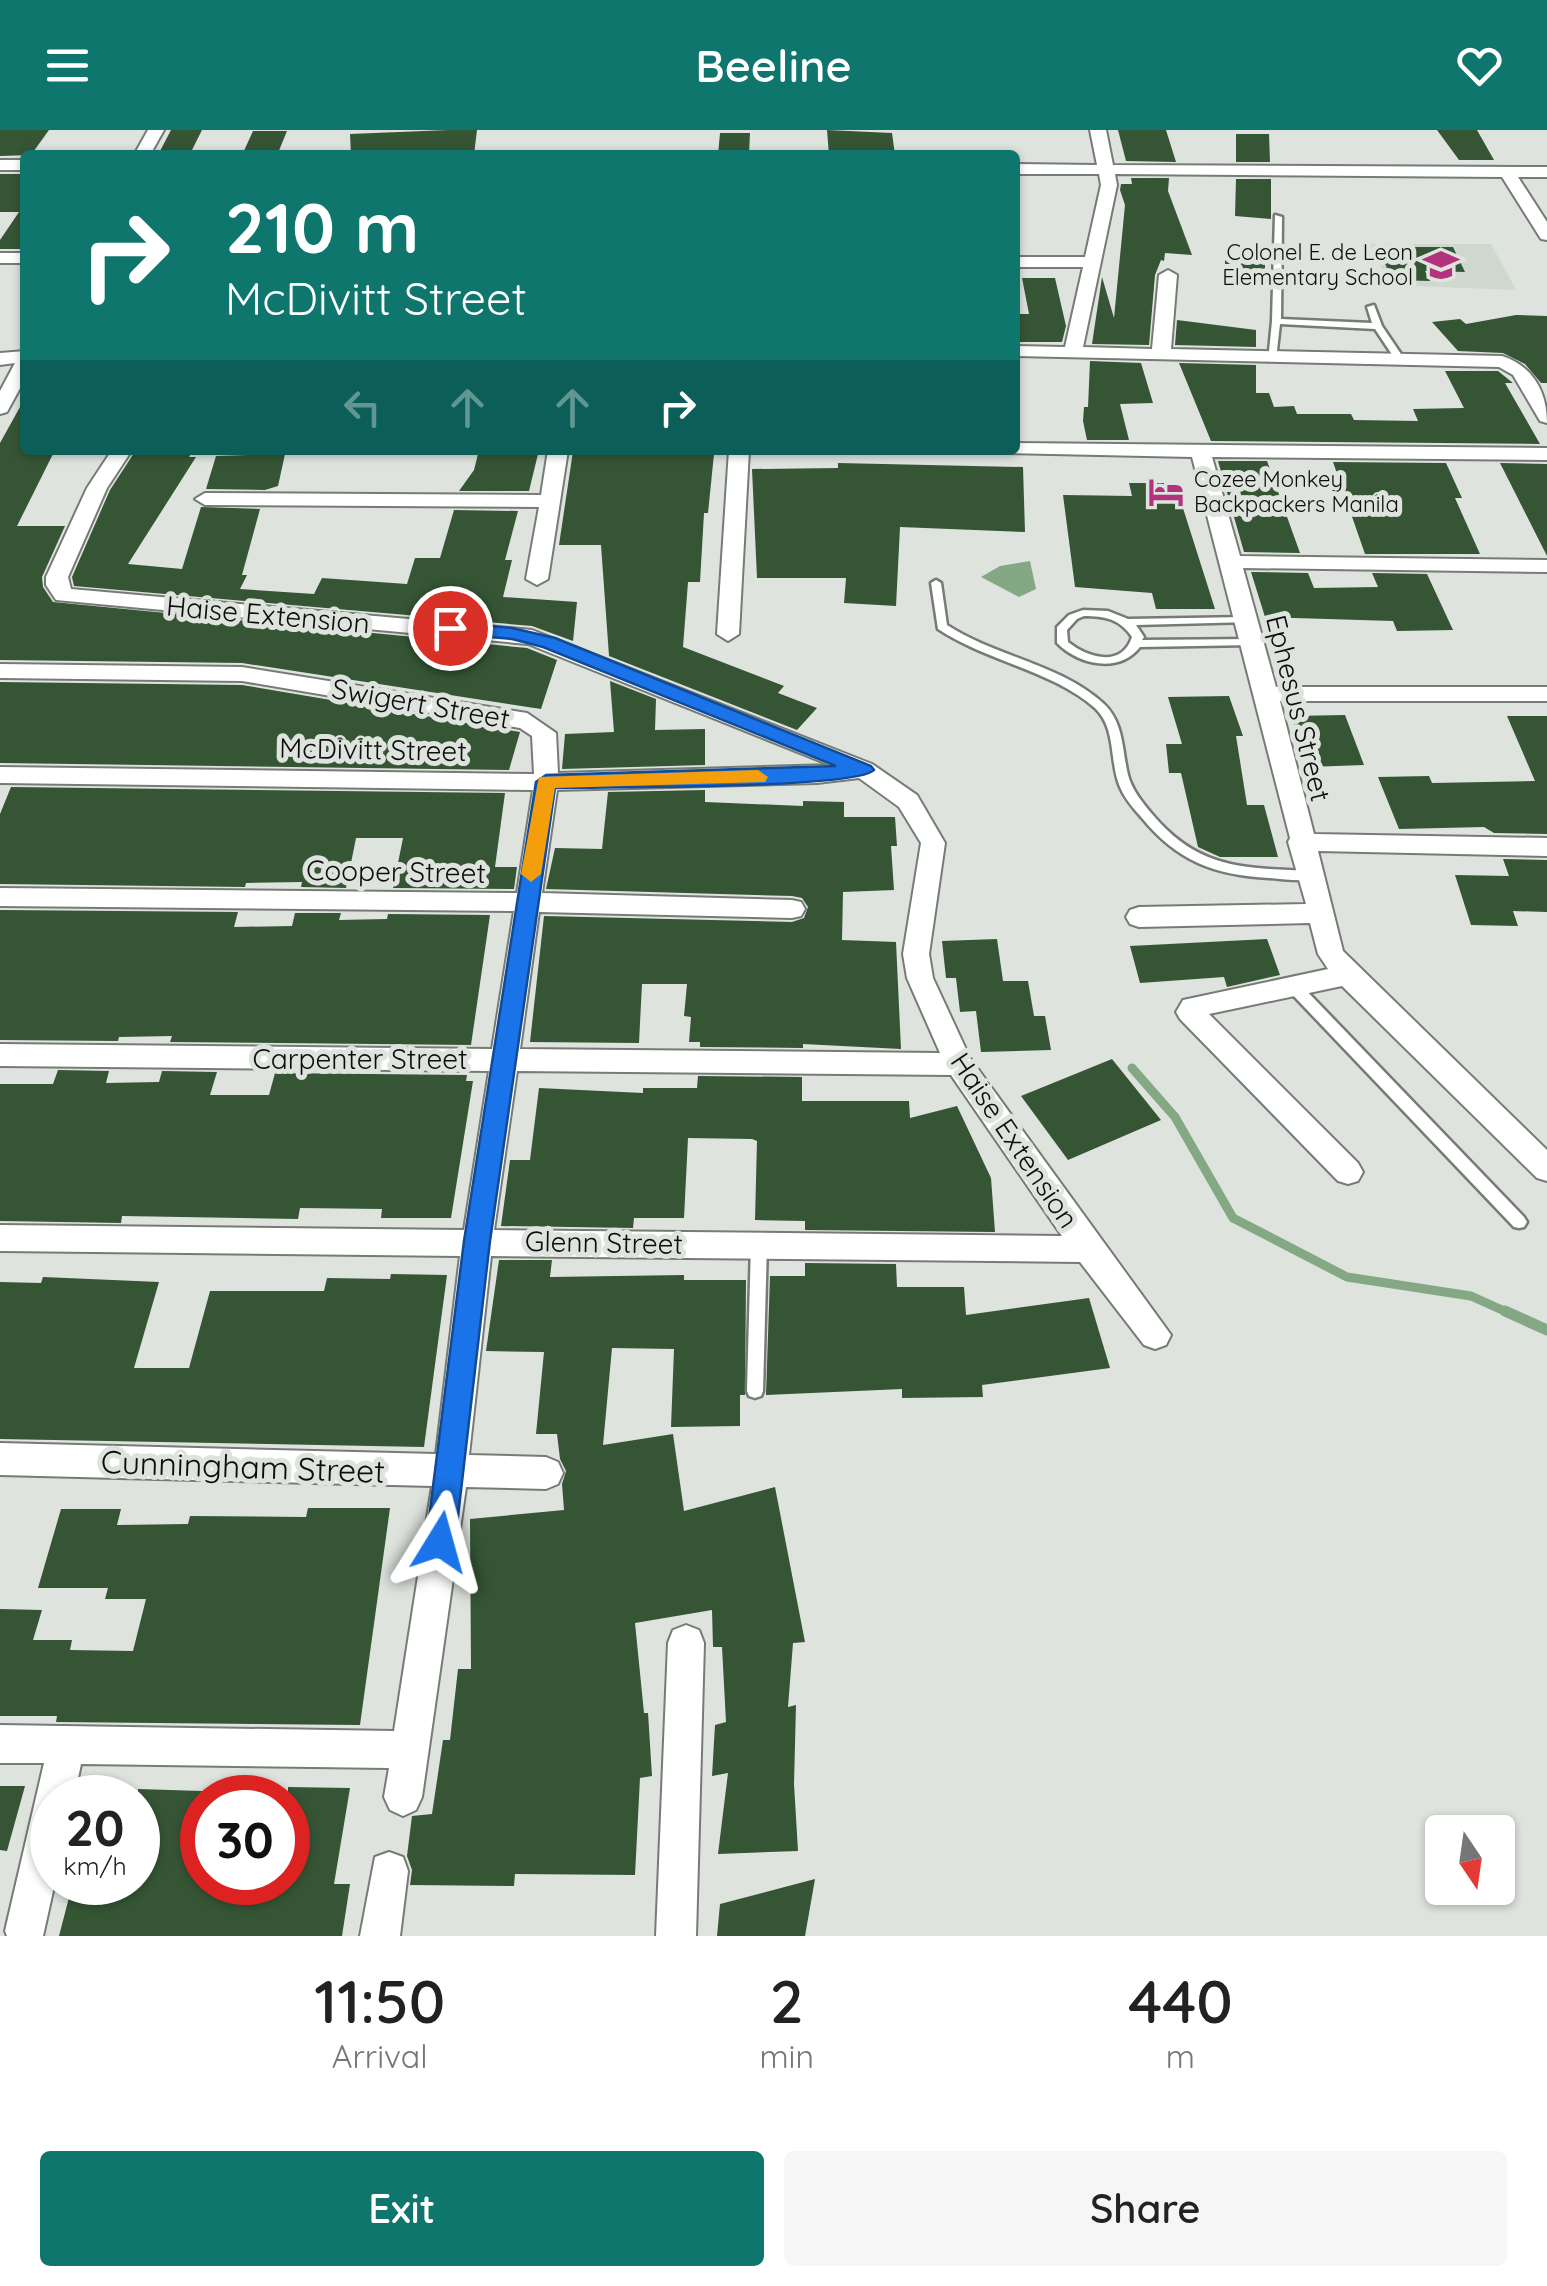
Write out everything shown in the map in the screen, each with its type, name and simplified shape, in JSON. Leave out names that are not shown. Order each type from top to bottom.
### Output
[{"type":"street","points":[[1073,351],[1109,185],[1098,130]]},
{"type":"street","points":[[1020,169],[1547,172]]},
{"type":"street","points":[[1507,172],[1547,235]]},
{"type":"street","points":[[1020,262],[1095,262]]},
{"type":"street","points":[[1161,354],[1168,275]]},
{"type":"street","points":[[1020,351],[1502,362],[1520,371],[1547,416]]},
{"type":"street","points":[[8,399],[20,371]]},
{"type":"street","points":[[1020,449],[1547,454]]},
{"type":"street","name":"Ephesus Street","points":[[1200,450],[1250,631],[1330,954],[1547,1169]]},
{"type":"street","name":"Haise Extension","points":[[119,455],[97,488],[57,577],[60,591],[71,598],[532,636],[864,770],[908,801],[932,843],[916,954],[920,978],[959,1064],[1088,1249],[1155,1336]]},
{"type":"street","points":[[537,579],[557,455]]},
{"type":"street","points":[[728,634],[738,455]]},
{"type":"street","points":[[206,499],[550,501]]},
{"type":"street","points":[[1232,562],[1547,566]]},
{"type":"street","name":"Swigert Street","points":[[0,671],[242,674],[527,720],[544,733],[546,782],[477,1241],[451,1472],[404,1797]]},
{"type":"street","points":[[1266,694],[1547,694]]},
{"type":"street","name":"McDivitt Street","points":[[0,775],[546,782],[816,775],[864,770]]},
{"type":"street","points":[[1300,842],[1547,847]]},
{"type":"street","name":"Cooper Street","points":[[0,897],[792,909]]},
{"type":"street","points":[[1139,917],[1320,913]]},
{"type":"street","points":[[1347,975],[1193,1007],[1190,1012],[1348,1172]]},
{"type":"street","name":"Carpenter Street","points":[[0,1055],[959,1064]]},
{"type":"street","name":"Glenn Street","points":[[0,1238],[1088,1249]]},
{"type":"street","name":"Cunningham Street","points":[[0,1459],[546,1474]]},
{"type":"street","points":[[676,1936],[686,1643]]},
{"type":"street","points":[[0,1744],[410,1750]]},
{"type":"street","points":[[60,1775],[67,1745]]},
{"type":"street","points":[[380,1936],[389,1871]]},
{"type":"street","points":[[25,1930],[31,1905]]},
{"type":"lane","points":[[1272,359],[1278,217]]},
{"type":"lane","points":[[1371,307],[1400,360]]},
{"type":"lane","points":[[1276,320],[1378,326]]},
{"type":"lane","points":[[936,583],[942,627],[1072,689],[1107,714],[1125,786],[1157,831],[1177,849],[1216,868],[1239,873],[1310,876]]},
{"type":"lane","points":[[1084,614],[1107,614],[1128,622],[1250,631],[1138,644],[1116,660],[1091,660],[1070,650],[1060,636],[1066,622],[1084,614]]},
{"type":"lane","points":[[1128,622],[1138,636],[1138,644]]},
{"type":"lane","points":[[1294,986],[1519,1222]]},
{"type":"lane","points":[[755,1391],[760,1244]]},
{"type":"shaded area","name":"Colonel E. de Leon Elementary School","points":[[1369,244],[1491,244],[1516,290],[1391,285]]},
{"type":"shaded area","points":[[1030,561],[1036,589],[1019,597],[981,577],[1000,566]]},
{"type":"building","points":[[0,130],[49,130],[35,150],[0,156]]},
{"type":"building","points":[[171,130],[202,130],[192,150],[161,150]]},
{"type":"building","points":[[477,130],[475,150],[351,150],[350,134]]},
{"type":"building","points":[[827,130],[892,133],[894,150],[829,150]]},
{"type":"building","points":[[1118,130],[1166,130],[1176,162],[1126,161]]},
{"type":"building","points":[[1437,130],[1477,130],[1494,160],[1459,160]]},
{"type":"building","points":[[253,131],[287,131],[279,150],[244,150]]},
{"type":"building","points":[[720,133],[750,133],[749,150],[718,150]]},
{"type":"building","points":[[1236,134],[1269,134],[1270,162],[1236,162]]},
{"type":"building","points":[[0,174],[20,174],[20,249],[0,249],[0,240],[19,212],[0,212]]},
{"type":"building","points":[[1131,178],[1169,178],[1168,191],[1192,255],[1165,253],[1164,261],[1161,260],[1155,275],[1149,345],[1092,344],[1102,277],[1114,318],[1125,205],[1120,190],[1121,184],[1132,184]]},
{"type":"building","points":[[1236,179],[1271,179],[1271,219],[1235,216]]},
{"type":"building","points":[[1378,247],[1453,247],[1465,272],[1425,271],[1430,281],[1392,280]]},
{"type":"building","points":[[1225,258],[1265,261],[1265,283],[1225,280]]},
{"type":"building","points":[[1022,278],[1055,278],[1066,326],[1062,342],[1020,342],[1020,314],[1029,314]]},
{"type":"building","points":[[1516,315],[1547,316],[1547,383],[1541,383],[1525,364],[1503,353],[1458,351],[1432,322],[1460,319],[1466,324]]},
{"type":"building","points":[[1177,320],[1256,330],[1256,347],[1175,345]]},
{"type":"building","points":[[1090,361],[1141,363],[1153,403],[1120,404],[1129,440],[1087,440],[1083,421],[1084,407],[1088,407]]},
{"type":"building","points":[[1179,363],[1256,365],[1256,393],[1269,393],[1274,407],[1294,406],[1297,414],[1351,414],[1354,420],[1418,421],[1413,409],[1464,408],[1445,371],[1498,371],[1513,383],[1505,383],[1540,444],[1211,441]]},
{"type":"building","points":[[20,407],[20,455],[52,455],[17,526],[65,526],[42,577],[43,587],[53,602],[527,648],[557,660],[541,709],[242,663],[0,660],[0,443]]},
{"type":"building","points":[[133,455],[196,457],[128,564],[182,569],[201,507],[260,509],[242,575],[247,575],[240,589],[314,594],[322,578],[407,584],[415,558],[440,558],[454,510],[518,511],[505,560],[512,560],[503,597],[577,602],[573,641],[532,626],[74,586],[72,577],[110,490]]},
{"type":"building","points":[[285,455],[278,486],[265,490],[206,489],[216,456]]},
{"type":"building","points":[[478,455],[538,455],[529,491],[459,491],[474,470]]},
{"type":"building","points":[[572,455],[714,455],[708,513],[704,513],[700,582],[688,582],[683,647],[784,686],[778,693],[817,708],[797,730],[609,656],[601,545],[559,545]]},
{"type":"building","points":[[1218,461],[1267,461],[1300,553],[1244,552]]},
{"type":"building","points":[[1333,462],[1446,463],[1462,498],[1455,498],[1480,554],[1365,554]]},
{"type":"building","points":[[838,463],[1023,467],[1025,532],[900,527],[896,606],[844,603],[846,578],[757,578],[752,469],[838,468]]},
{"type":"building","points":[[1500,463],[1547,464],[1547,556]]},
{"type":"building","points":[[1129,483],[1175,483],[1215,609],[1156,609],[1152,593],[1075,587],[1063,495],[1132,496]]},
{"type":"building","points":[[1251,572],[1308,573],[1314,588],[1378,587],[1372,573],[1427,574],[1453,630],[1397,631],[1393,621],[1265,617]]},
{"type":"building","points":[[610,681],[656,699],[655,730],[705,729],[705,765],[562,769],[565,734],[614,732]]},
{"type":"building","points":[[0,682],[242,685],[520,732],[509,770],[0,763]]},
{"type":"building","points":[[1229,696],[1243,736],[1236,736],[1247,805],[1264,805],[1278,857],[1220,857],[1198,847],[1181,773],[1169,773],[1166,744],[1182,744],[1168,697]]},
{"type":"building","points":[[1345,715],[1364,765],[1308,767],[1291,716]]},
{"type":"building","points":[[1507,716],[1547,716],[1547,834],[1494,833],[1484,827],[1399,829],[1378,777],[1429,776],[1432,783],[1535,781]]},
{"type":"building","points":[[11,787],[505,793],[495,867],[517,867],[514,889],[393,888],[403,838],[356,838],[346,888],[301,887],[302,882],[246,883],[245,887],[0,884],[0,814]]},
{"type":"building","points":[[705,790],[705,802],[803,806],[803,801],[844,802],[844,817],[895,817],[897,846],[891,846],[894,890],[843,892],[842,940],[896,942],[901,1049],[803,1044],[803,1048],[700,1047],[700,1042],[689,1042],[691,1017],[684,1016],[687,984],[642,984],[639,1043],[530,1042],[544,916],[792,922],[804,918],[808,907],[802,898],[792,896],[546,889],[555,848],[602,849],[608,792]]},
{"type":"building","points":[[1503,859],[1547,860],[1547,912],[1513,911],[1518,926],[1471,925],[1455,875],[1509,876]]},
{"type":"building","points":[[0,910],[238,912],[234,927],[292,926],[295,913],[341,913],[339,920],[387,919],[388,914],[490,915],[471,1045],[170,1042],[172,1036],[119,1037],[118,1041],[0,1040]]},
{"type":"building","points":[[997,939],[1003,981],[1028,981],[1034,1016],[1045,1016],[1051,1050],[981,1052],[976,1011],[960,1012],[956,978],[946,978],[942,941]]},
{"type":"building","points":[[1267,939],[1280,975],[1227,987],[1224,977],[1140,983],[1130,946]]},
{"type":"building","points":[[1112,1059],[1161,1120],[1068,1160],[1021,1096]]},
{"type":"building","points":[[58,1070],[109,1071],[106,1083],[159,1082],[162,1071],[217,1072],[210,1095],[269,1095],[275,1073],[467,1075],[466,1081],[473,1081],[451,1218],[381,1218],[382,1209],[300,1208],[298,1219],[122,1216],[121,1223],[0,1221],[0,1084],[53,1084]]},
{"type":"building","points":[[698,1076],[802,1077],[802,1101],[909,1101],[910,1118],[957,1106],[991,1178],[995,1232],[805,1230],[805,1221],[755,1220],[757,1141],[688,1138],[684,1218],[634,1218],[633,1228],[501,1226],[510,1160],[530,1160],[539,1088],[643,1093],[643,1088],[697,1088]]},
{"type":"building","points":[[499,1260],[552,1260],[550,1277],[684,1275],[684,1280],[746,1280],[745,1395],[740,1395],[740,1426],[671,1427],[674,1349],[612,1348],[603,1445],[673,1434],[684,1511],[775,1487],[805,1642],[793,1643],[788,1707],[796,1705],[794,1784],[798,1851],[718,1854],[728,1773],[712,1776],[715,1725],[726,1722],[722,1647],[713,1647],[712,1610],[635,1623],[652,1776],[640,1778],[635,1875],[515,1874],[514,1886],[410,1885],[412,1870],[407,1856],[412,1816],[432,1814],[443,1740],[450,1740],[458,1669],[471,1669],[470,1519],[564,1510],[562,1484],[566,1471],[557,1434],[536,1434],[544,1352],[486,1351]]},
{"type":"building","points":[[805,1263],[896,1264],[897,1287],[964,1287],[966,1315],[1089,1298],[1110,1368],[982,1385],[983,1397],[902,1398],[902,1389],[766,1395],[770,1276],[805,1276]]},
{"type":"building","points":[[391,1274],[447,1275],[424,1447],[0,1439],[0,1282],[41,1283],[43,1277],[159,1282],[134,1368],[189,1368],[210,1291],[324,1291],[327,1278],[390,1279]]},
{"type":"building","points":[[308,1508],[390,1508],[360,1725],[56,1722],[57,1716],[0,1716],[0,1609],[42,1610],[33,1640],[72,1640],[70,1650],[133,1651],[146,1599],[105,1599],[108,1588],[38,1588],[61,1509],[121,1509],[117,1525],[188,1524],[190,1516],[306,1517]]},
{"type":"building","points":[[0,1786],[25,1786],[7,1851],[0,1850]]},
{"type":"building","points":[[310,1787],[350,1788],[334,1884],[350,1884],[342,1936],[59,1936],[67,1905],[160,1905],[160,1790],[180,1790],[180,1905],[310,1905]]},
{"type":"building","points":[[815,1879],[805,1936],[717,1936],[720,1904]]},
{"type":"waterway","points":[[1132,1068],[1175,1117],[1233,1218],[1347,1277],[1471,1296],[1511,1314]]},
{"type":"waterway","points":[[1505,1311],[1547,1330]]},
{"type":"slow traffic","points":[[531,874],[546,782],[758,777]]},
{"type":"place","name":"Colonel E. de Leon Elementary School","points":[[1441,265]]},
{"type":"place","name":"Cozee Monkey Backpackers Manila","points":[[1166,492]]},
{"type":"route","points":[[440,1542],[477,1241],[546,782],[816,775],[864,770],[532,636],[450,628]]}]
